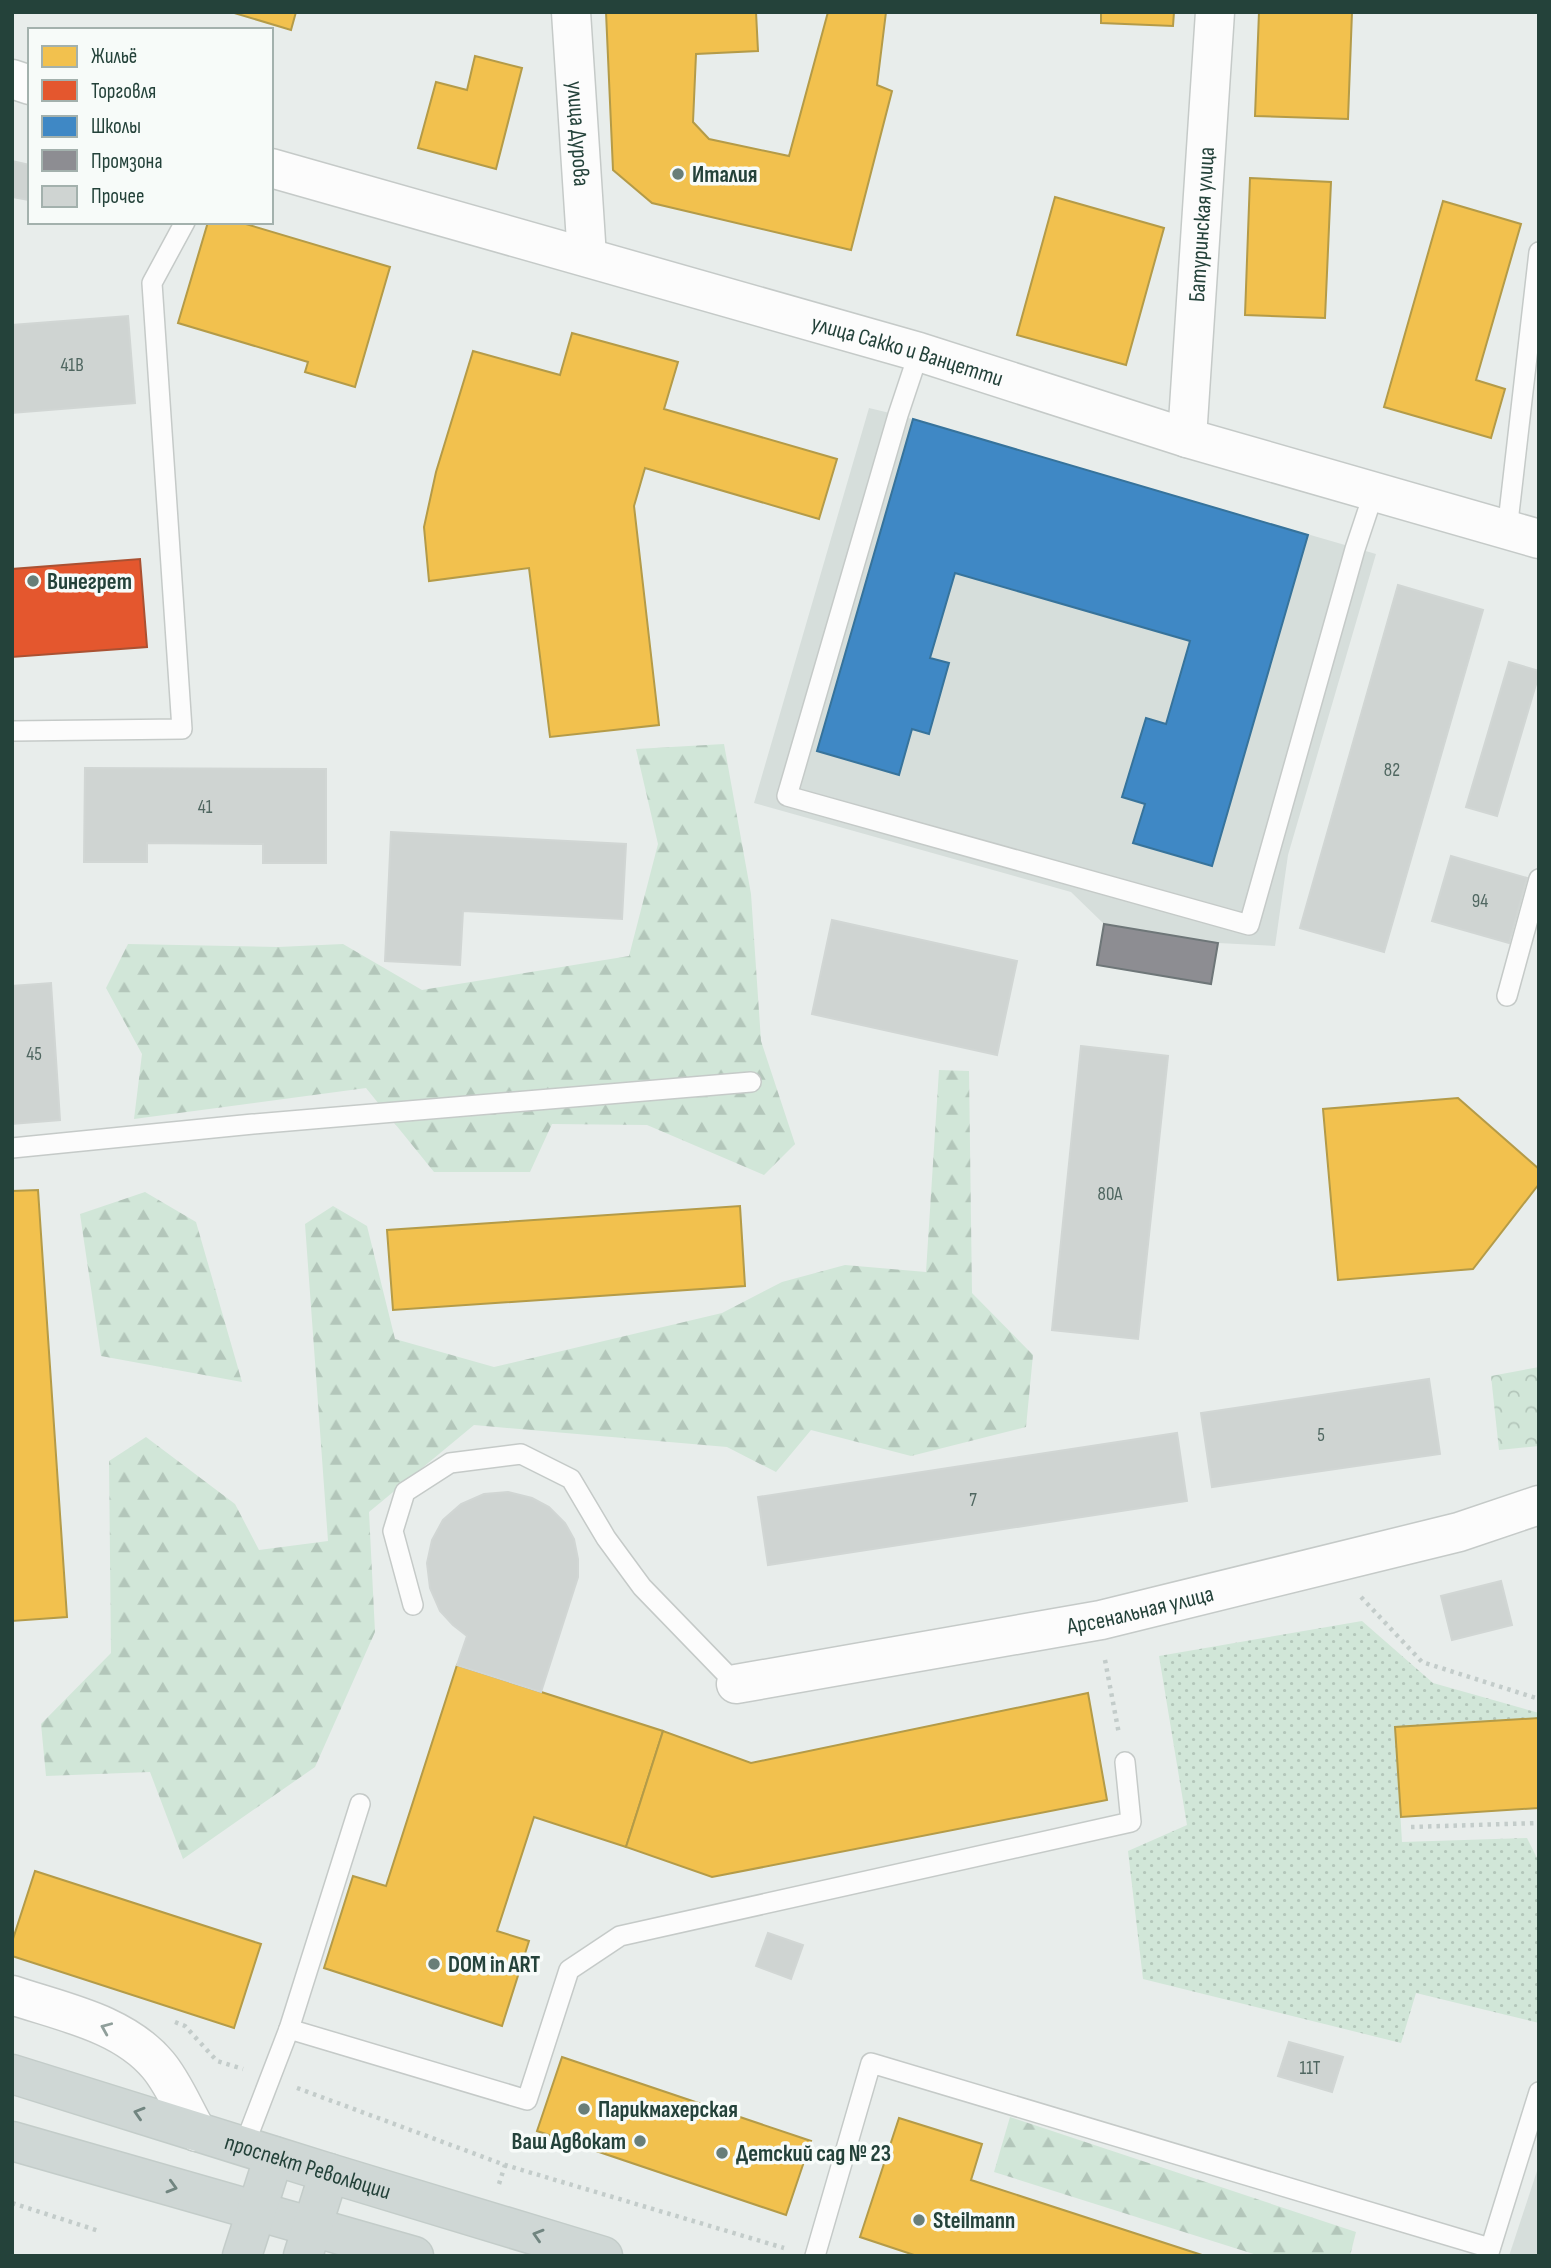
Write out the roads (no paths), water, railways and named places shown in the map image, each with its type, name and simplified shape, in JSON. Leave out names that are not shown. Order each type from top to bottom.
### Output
[{"type":"main road","name":"проспект Революции","points":[[12,2074],[329,2174],[603,2256]]},
{"type":"main road","points":[[12,2141],[255,2211],[308,2242],[414,2256]]},
{"type":"main road","points":[[242,2256],[255,2211],[259,2151]]},
{"type":"main road","points":[[308,2242],[329,2174]]},
{"type":"street","name":"улица Дурова","points":[[571,12],[587,257]]},
{"type":"street","name":"Батуринская улица","points":[[1187,438],[1215,12]]},
{"type":"street","name":"улица Сакко и Ванцетти","points":[[273,169],[919,352],[1187,438],[1523,535]]},
{"type":"street","name":"Арсенальная улица","points":[[736,1684],[1101,1620],[1459,1532],[1539,1505]]},
{"type":"street","points":[[12,1995],[102,2026],[132,2040],[159,2066],[197,2132]]},
{"type":"lane","points":[[12,731],[182,729],[152,283],[183,224]]},
{"type":"lane","points":[[1523,535],[1539,252]]},
{"type":"lane","points":[[919,352],[898,415],[787,796],[1249,925],[1355,549],[1374,492]]},
{"type":"lane","points":[[1507,996],[1539,879]]},
{"type":"lane","points":[[12,1147],[751,1082]]},
{"type":"lane","points":[[413,1605],[393,1531],[405,1492],[450,1463],[521,1454],[571,1479],[607,1538],[642,1587],[736,1684]]},
{"type":"lane","points":[[289,2029],[527,2100],[569,1970],[620,1936],[1131,1822],[1125,1762]]},
{"type":"lane","points":[[259,2151],[269,2078],[289,2029],[360,1804]]},
{"type":"lane","points":[[815,2256],[872,2063],[1489,2252],[1539,2092]]},
{"type":"place","name":"Италия","points":[[678,174]]},
{"type":"place","name":"Винегрет","points":[[33,581]]},
{"type":"place","name":"DOM in ART","points":[[434,1964]]},
{"type":"place","name":"Парикмахерская","points":[[584,2109]]},
{"type":"place","name":"Ваш Адвокат","points":[[640,2141]]},
{"type":"place","name":"Детский сад № 23","points":[[722,2153]]},
{"type":"place","name":"Steilmann","points":[[919,2220]]}]
